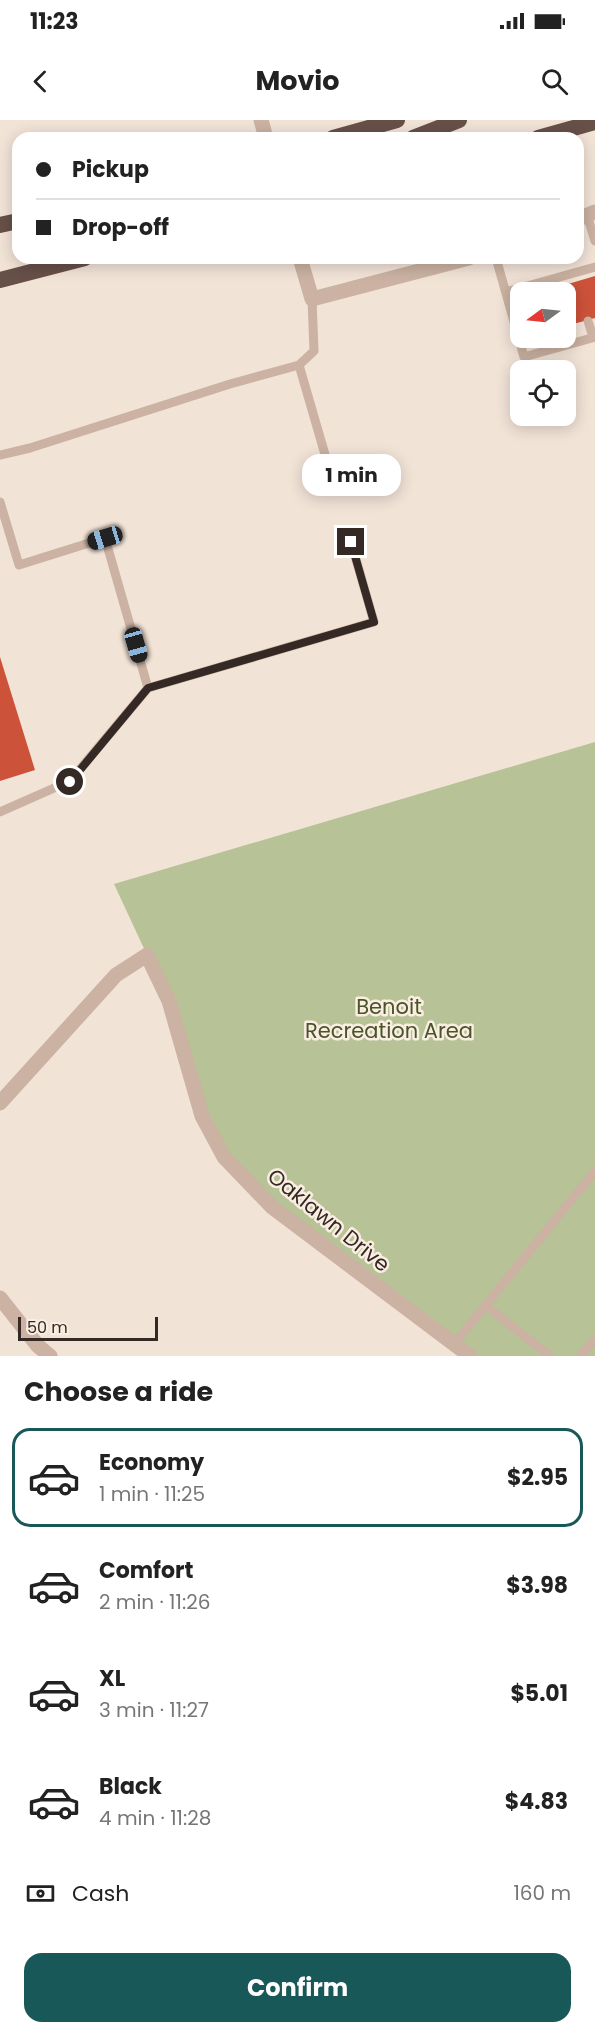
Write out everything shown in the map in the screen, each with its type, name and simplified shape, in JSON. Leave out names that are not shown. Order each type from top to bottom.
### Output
[{"type":"highway","points":[[354,132],[397,120]]},
{"type":"highway","points":[[428,132],[459,120]]},
{"type":"highway","points":[[559,132],[595,122]]},
{"type":"highway","points":[[25,273],[41,264]]},
{"type":"highway","points":[[0,280],[61,264]]},
{"type":"street","points":[[302,264],[312,299],[446,264]]},
{"type":"street","name":"Oaklawn Drive","points":[[0,1103],[116,975],[147,955],[169,1001],[202,1116],[224,1157],[272,1207],[470,1356]]},
{"type":"street","points":[[0,1298],[38,1346],[50,1356]]},
{"type":"lane","points":[[587,215],[595,241]]},
{"type":"lane","points":[[498,264],[524,357],[555,348]]},
{"type":"lane","points":[[561,282],[576,278],[595,267]]},
{"type":"lane","points":[[506,292],[510,292]]},
{"type":"lane","points":[[0,455],[30,448],[230,384],[298,365],[314,351],[312,299]]},
{"type":"lane","points":[[576,342],[594,337],[588,321]]},
{"type":"lane","points":[[298,365],[333,482]]},
{"type":"lane","points":[[0,502],[19,565],[105,538],[148,688]]},
{"type":"lane","points":[[0,812],[70,782],[148,688],[374,622],[351,542]]},
{"type":"lane","points":[[454,1344],[595,1171]]},
{"type":"lane","points":[[486,1306],[550,1356]]},
{"type":"lane","points":[[580,1356],[595,1339]]},
{"type":"green space","name":"Benoit Recreation Area","points":[[595,742],[595,1356],[470,1356],[272,1207],[224,1157],[147,955],[114,884]]},
{"type":"building","points":[[595,276],[595,318],[576,323],[575,282]]},
{"type":"building","points":[[0,657],[35,770],[0,781]]},
{"type":"route","points":[[70,782],[148,688],[374,622],[351,542]]}]
